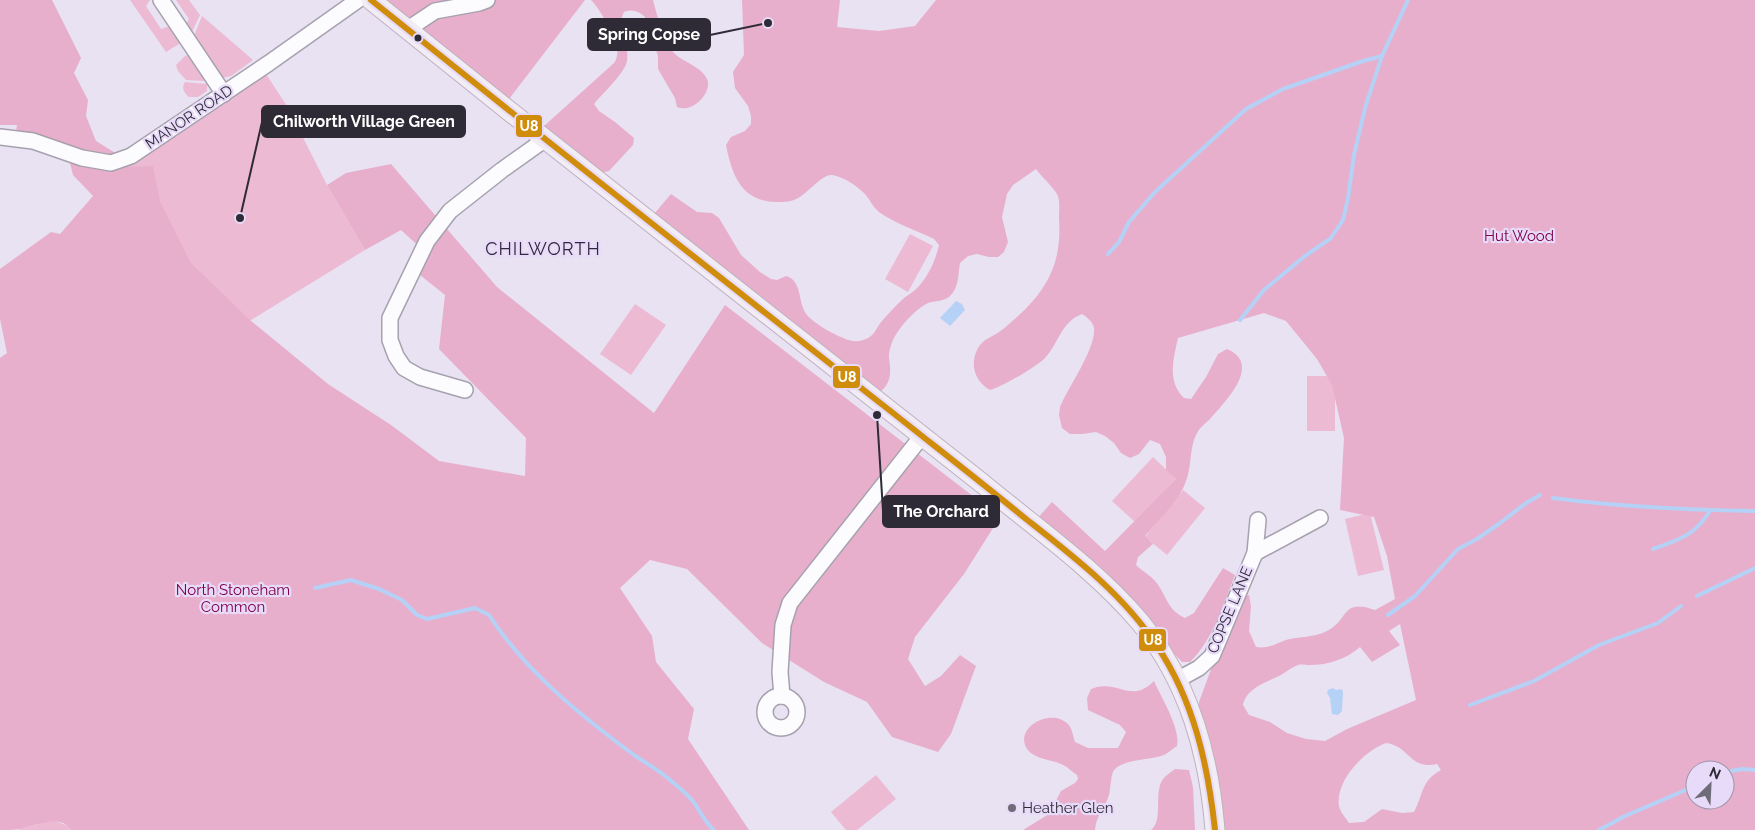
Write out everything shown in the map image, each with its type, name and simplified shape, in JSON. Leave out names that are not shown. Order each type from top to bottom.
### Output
[{"type":"main road","points":[[371,0],[546,141],[922,436],[1041,531],[1102,583],[1140,623],[1156,644],[1177,680],[1195,721],[1207,768],[1215,830]]},
{"type":"street","points":[[161,0],[224,94]]},
{"type":"street","name":"MANOR ROAD","points":[[0,137],[33,141],[82,158],[111,163],[132,156],[358,0]]},
{"type":"street","points":[[408,29],[434,6],[487,0]]},
{"type":"street","points":[[465,390],[420,377],[404,368],[396,356],[390,340],[390,318],[427,241],[450,211],[502,170],[540,143],[546,141]]},
{"type":"street","points":[[782,696],[780,672],[782,625],[790,603],[922,436]]},
{"type":"street","name":"COPSE LANE","points":[[1255,553],[1320,518]]},
{"type":"street","name":"COPSE LANE","points":[[1177,680],[1199,668],[1212,656],[1255,553],[1258,520]]},
{"type":"shaded area","points":[[130,0],[150,0],[146,6],[161,29],[171,27],[180,42],[179,44],[166,52]]},
{"type":"shaded area","points":[[176,0],[189,0],[200,15],[190,36],[183,29],[189,19]]},
{"type":"shaded area","points":[[202,16],[253,60],[231,76],[222,78],[192,41]]},
{"type":"shaded area","points":[[190,54],[206,79],[205,81],[186,80],[178,71],[176,65],[185,56]]},
{"type":"shaded area","points":[[266,74],[287,106],[327,185],[365,250],[178,365],[120,168]]},
{"type":"shaded area","points":[[185,82],[207,84],[207,91],[198,97],[189,97],[184,90]]},
{"type":"shaded area","points":[[910,234],[933,246],[908,292],[885,279]]},
{"type":"shaded area","points":[[635,304],[666,325],[631,375],[600,354]]},
{"type":"shaded area","points":[[1307,376],[1335,376],[1335,431],[1307,431]]},
{"type":"shaded area","points":[[1153,457],[1176,479],[1135,522],[1112,501]]},
{"type":"shaded area","points":[[1183,490],[1205,508],[1167,555],[1145,537]]},
{"type":"shaded area","points":[[1370,513],[1384,570],[1358,576],[1345,519]]},
{"type":"shaded area","points":[[876,775],[896,799],[857,830],[846,830],[831,812]]},
{"type":"shaded area","points":[[52,820],[69,826],[71,830],[17,830]]},
{"type":"green space","points":[[0,0],[52,0],[81,58],[74,73],[88,100],[86,116],[96,141],[117,154],[91,153],[66,147],[16,132],[17,125],[0,125]]},
{"type":"green space","points":[[384,0],[585,0],[509,99]]},
{"type":"green space","points":[[591,0],[653,0],[666,42],[674,53],[701,71],[708,84],[704,95],[695,105],[683,108],[677,107],[675,98],[658,69],[658,56],[645,17],[635,11],[624,12],[621,24],[627,49],[627,61],[618,77],[594,104],[599,111],[634,138],[633,145],[609,171],[600,173],[543,127],[616,60],[617,49],[614,37]]},
{"type":"green space","name":"Hut Wood","points":[[742,0],[840,0],[837,27],[879,31],[915,26],[936,0],[1755,0],[1755,830],[1222,830],[1221,789],[1213,772],[1199,713],[1199,702],[1217,653],[1242,596],[1249,595],[1251,606],[1249,631],[1256,647],[1271,646],[1286,640],[1322,633],[1334,626],[1351,608],[1364,607],[1375,610],[1395,599],[1387,556],[1374,517],[1340,510],[1344,438],[1332,385],[1317,359],[1286,321],[1264,313],[1178,338],[1173,362],[1173,377],[1175,385],[1184,398],[1191,399],[1206,377],[1218,354],[1227,349],[1237,356],[1242,364],[1238,383],[1217,412],[1201,427],[1194,438],[1188,475],[1183,488],[1168,510],[1145,536],[1153,544],[1138,557],[1136,565],[1155,581],[1170,606],[1185,618],[1194,613],[1223,568],[1235,575],[1217,622],[1205,643],[1190,662],[1182,662],[1154,633],[1035,521],[1052,502],[1105,551],[1176,479],[1166,470],[1166,457],[1160,444],[1150,440],[1139,454],[1130,458],[1121,453],[1114,443],[1105,436],[1096,432],[1070,434],[1062,428],[1059,415],[1060,407],[1091,346],[1094,328],[1091,322],[1082,314],[1069,322],[1050,352],[1041,362],[995,388],[990,390],[985,387],[975,372],[975,354],[980,345],[1004,329],[1028,307],[1051,274],[1058,249],[1059,234],[1059,201],[1056,193],[1036,169],[1013,185],[1007,194],[1002,217],[1008,242],[1004,252],[998,257],[977,254],[968,256],[960,263],[957,285],[953,293],[948,298],[928,303],[907,320],[892,342],[889,355],[890,377],[879,393],[654,214],[671,194],[697,212],[712,213],[719,218],[741,255],[771,279],[777,280],[786,276],[795,282],[804,310],[810,319],[821,327],[848,340],[858,341],[871,336],[895,306],[923,282],[929,272],[939,245],[934,239],[879,212],[862,191],[841,178],[828,175],[798,198],[785,202],[764,200],[754,197],[746,191],[735,176],[726,145],[731,137],[745,131],[751,124],[748,106],[735,88],[733,72],[744,55]],"holes":[[[1400,624],[1416,700],[1347,729],[1325,741],[1306,739],[1287,733],[1270,722],[1249,715],[1243,705],[1248,694],[1253,690],[1298,665],[1316,665],[1337,661],[1360,647],[1372,662],[1400,645],[1389,631]],[[1386,743],[1400,748],[1421,764],[1437,764],[1441,770],[1426,783],[1414,812],[1402,813],[1382,809],[1364,822],[1349,823],[1339,806],[1339,796],[1346,777],[1360,760]]]},
{"type":"green space","name":"North Stoneham Common","points":[[69,159],[121,167],[153,166],[160,201],[191,263],[250,320],[328,384],[391,425],[439,461],[525,476],[526,438],[439,349],[445,295],[420,275],[426,253],[401,230],[365,250],[327,185],[346,173],[391,164],[497,287],[654,413],[725,305],[1000,517],[964,574],[915,637],[908,659],[925,686],[941,676],[960,655],[976,666],[951,734],[938,752],[892,737],[867,702],[824,682],[762,643],[687,569],[650,560],[620,588],[652,636],[656,662],[694,709],[688,739],[749,830],[71,830],[67,825],[54,821],[20,829],[0,830],[0,358],[7,353],[0,319],[0,269],[51,232],[60,234],[93,196],[73,175]]},
{"type":"green space","points":[[1154,681],[1173,722],[1177,746],[1159,757],[1129,762],[1116,768],[1112,775],[1108,798],[1098,817],[1095,830],[1023,830],[1049,814],[1061,791],[1075,783],[1078,779],[1077,775],[1065,766],[1036,756],[1028,750],[1024,738],[1031,725],[1046,718],[1061,719],[1068,724],[1075,742],[1088,748],[1118,748],[1126,732],[1120,725],[1088,710],[1087,698],[1091,689],[1109,686],[1138,691],[1146,688]]},
{"type":"green space","points":[[1175,769],[1189,770],[1193,787],[1195,830],[1151,830],[1157,820],[1160,785],[1164,778]]},
{"type":"water","points":[[956,301],[962,304],[965,310],[950,326],[940,318]]},
{"type":"water","points":[[1333,688],[1336,690],[1342,689],[1343,692],[1342,711],[1338,715],[1332,714],[1330,698],[1327,693],[1328,690]]},
{"type":"waterway","points":[[1240,320],[1264,290],[1305,256],[1331,238],[1343,220],[1354,155],[1365,108],[1382,56],[1408,0]]},
{"type":"waterway","points":[[1108,254],[1119,242],[1129,222],[1155,192],[1246,109],[1283,89],[1382,56]]},
{"type":"waterway","points":[[1388,615],[1415,596],[1458,549],[1477,539],[1540,495]]},
{"type":"waterway","points":[[1553,498],[1654,508],[1755,511]]},
{"type":"waterway","points":[[1653,549],[1692,532],[1710,511]]},
{"type":"waterway","points":[[1697,596],[1755,568]]},
{"type":"waterway","points":[[315,588],[351,580],[379,589],[402,600],[417,615],[427,619],[475,608],[489,615],[504,636],[537,674],[574,708],[689,796],[714,830]]},
{"type":"waterway","points":[[1470,705],[1534,681],[1599,645],[1658,623],[1681,606]]},
{"type":"waterway","points":[[1735,770],[1755,770]]},
{"type":"waterway","points":[[1599,830],[1625,816],[1685,790]]},
{"type":"transit line","name":"U8","points":[[371,0],[993,492],[1097,577],[1144,627],[1170,667],[1181,689],[1190,711],[1203,758],[1215,830]]},
{"type":"place","name":"Spring Copse","points":[[768,23]]},
{"type":"place","name":"Chilworth Village Green","points":[[240,218]]},
{"type":"place","name":"The Orchard","points":[[877,415]]},
{"type":"place","name":"Heather Glen","points":[[1012,808]]},
{"type":"district","name":"CHILWORTH","points":[[543,249]]}]
